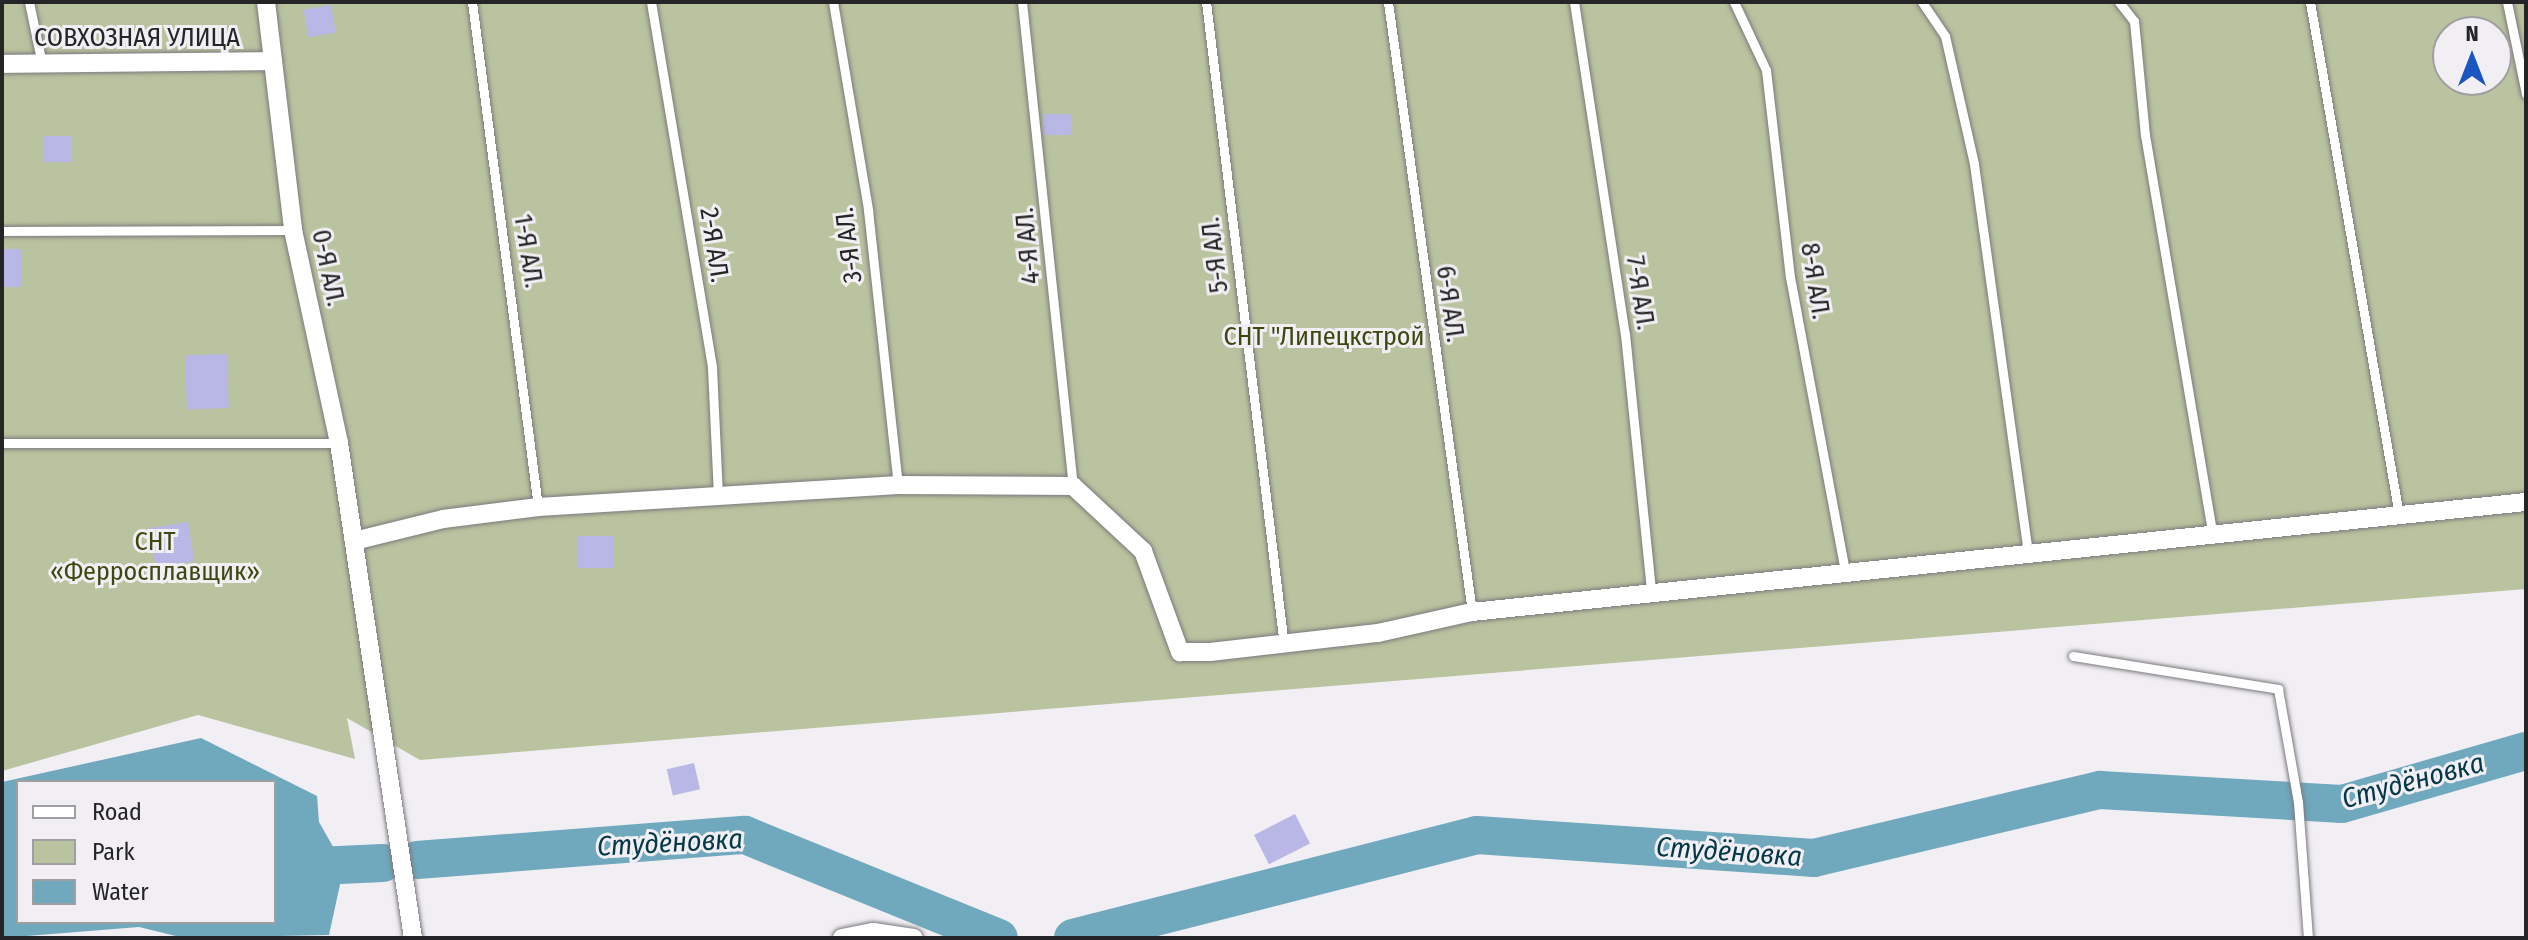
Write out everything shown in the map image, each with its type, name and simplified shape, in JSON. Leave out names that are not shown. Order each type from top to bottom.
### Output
[{"type":"street","name":"0-Я АЛ.","points":[[266,2],[293,230],[339,443],[413,938]]},
{"type":"street","name":"СОВХОЗНАЯ УЛИЦА","points":[[2,64],[273,61]]},
{"type":"street","points":[[354,541],[443,519],[538,507],[898,485],[1073,486],[1143,551],[1180,652],[1284,646],[1472,612],[1651,592],[2526,502]]},
{"type":"street","points":[[842,938],[873,932],[914,938]]},
{"type":"lane","points":[[29,2],[42,64]]},
{"type":"lane","name":"1-Я АЛ.","points":[[472,2],[538,507]]},
{"type":"lane","name":"2-Я АЛ.","points":[[651,2],[712,368],[718,496]]},
{"type":"lane","name":"3-Я АЛ.","points":[[833,2],[868,210],[898,485]]},
{"type":"lane","name":"4-Я АЛ.","points":[[1022,2],[1073,486]]},
{"type":"lane","name":"5-Я АЛ.","points":[[1206,2],[1284,646]]},
{"type":"lane","name":"6-Я АЛ.","points":[[1388,2],[1472,612]]},
{"type":"lane","name":"7-Я АЛ.","points":[[1574,2],[1625,334],[1651,592]]},
{"type":"lane","name":"8-Я АЛ.","points":[[1734,2],[1766,70],[1790,277],[1845,571]]},
{"type":"lane","points":[[1922,2],[1945,36],[1974,164],[2028,555]]},
{"type":"lane","points":[[2119,2],[2134,21],[2145,135],[2213,535]]},
{"type":"lane","points":[[2310,2],[2399,515]]},
{"type":"lane","points":[[2507,2],[2526,94]]},
{"type":"lane","points":[[2,231],[293,230]]},
{"type":"lane","points":[[2,443],[339,443]]},
{"type":"lane","points":[[2073,656],[2278,689],[2295,775],[2308,938]]},
{"type":"green space","name":"СНТ \"Липецкстрой","points":[[2,2],[2526,2],[2526,589],[420,760],[347,718],[355,759],[198,715],[2,771]]},
{"type":"water","points":[[201,738],[317,796],[319,822],[344,866],[329,935],[184,938],[139,927],[2,938],[2,782]]},
{"type":"building","points":[[331,5],[336,33],[308,37],[303,10]]},
{"type":"building","points":[[1044,114],[1071,114],[1071,135],[1044,135]]},
{"type":"building","points":[[44,136],[72,136],[72,162],[44,162]]},
{"type":"building","points":[[2,249],[21,249],[21,287],[2,287]]},
{"type":"building","points":[[227,354],[229,408],[187,409],[185,355]]},
{"type":"building","points":[[188,522],[194,562],[156,568],[149,528]]},
{"type":"building","points":[[578,536],[614,536],[614,568],[578,568]]},
{"type":"building","points":[[694,763],[700,789],[673,796],[667,769]]},
{"type":"building","points":[[1295,814],[1310,843],[1269,864],[1254,835]]},
{"type":"waterway","name":"Студёновка","points":[[1073,938],[1477,835],[1814,858],[2100,790],[2342,804],[2526,751]]},
{"type":"waterway","name":"Студёновка","points":[[417,860],[745,835],[999,938]]},
{"type":"waterway","name":"Студёновка","points":[[276,868],[383,863]]},
{"type":"park label","name":"СНТ «Ферросплавщик»","points":[[155,557]]}]
